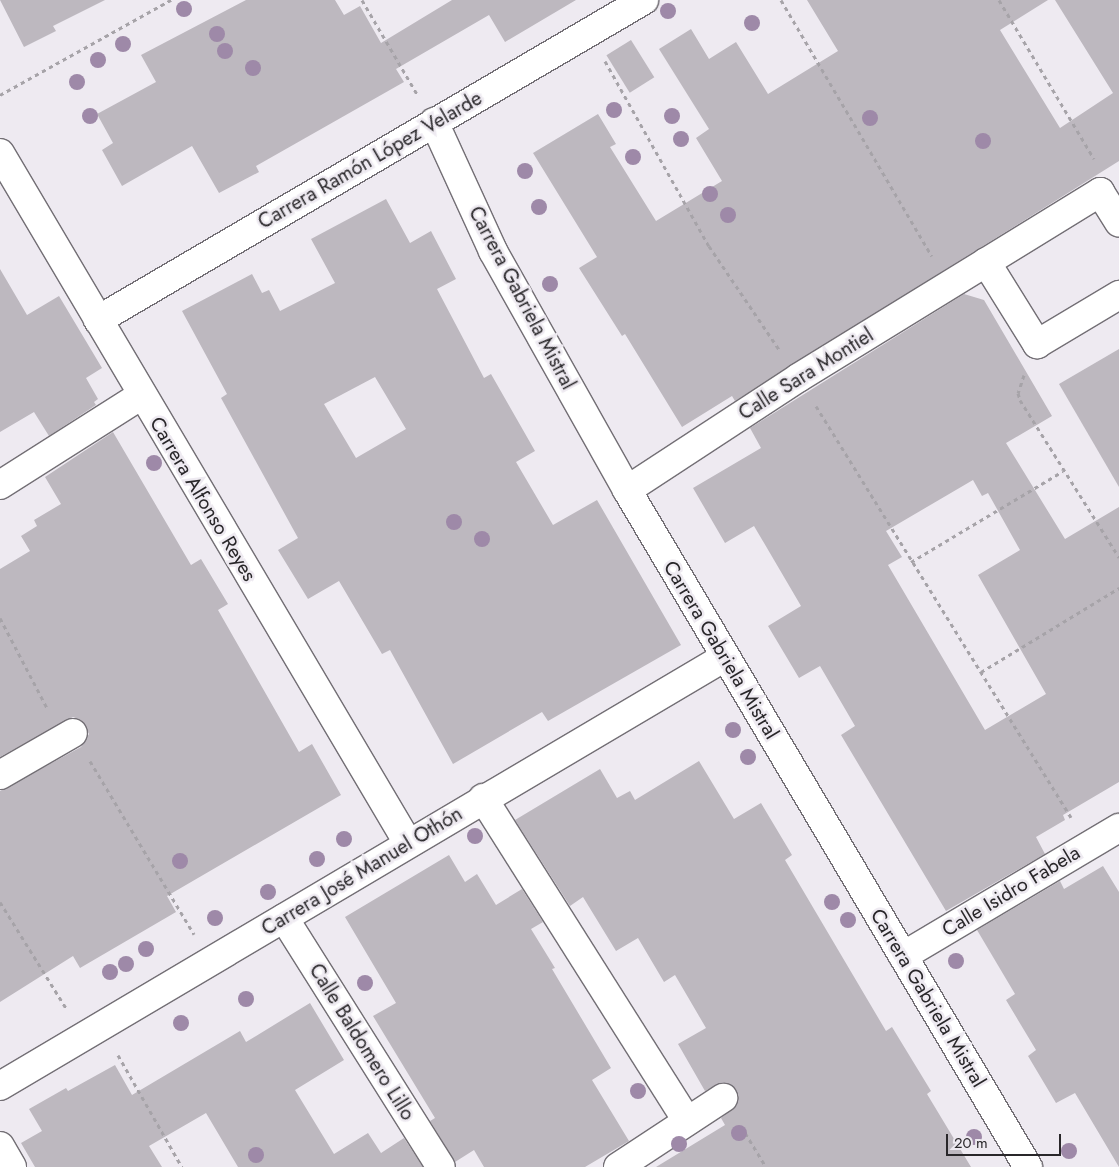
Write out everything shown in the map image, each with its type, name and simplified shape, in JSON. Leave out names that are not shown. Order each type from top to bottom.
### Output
[{"type":"street","name":"Carrera Ramón López Velarde","points":[[98,320],[644,0]]},
{"type":"street","name":"Carrera Gabriela Mistral","points":[[434,122],[493,251],[626,490],[1028,1167]]},
{"type":"street","name":"Carrera Alfonso Reyes","points":[[0,154],[408,843]]},
{"type":"street","name":"Calle Sara Montiel","points":[[626,490],[798,378],[1100,192]]},
{"type":"street","points":[[1100,192],[1119,222]]},
{"type":"street","points":[[986,262],[1036,344],[1119,295]]},
{"type":"street","points":[[0,485],[142,395]]},
{"type":"street","name":"Carrera José Manuel Othón","points":[[0,1086],[483,798],[725,657]]},
{"type":"street","points":[[0,775],[68,736]]},
{"type":"street","points":[[483,798],[687,1121]]},
{"type":"street","name":"Calle Isidro Fabela","points":[[903,956],[1119,828]]},
{"type":"street","name":"Calle Baldomero Lillo","points":[[284,918],[441,1167]]},
{"type":"street","points":[[618,1167],[723,1098]]},
{"type":"street","points":[[0,1146],[12,1167]]},
{"type":"path","points":[[0,96],[171,0]]},
{"type":"path","points":[[362,0],[434,122]]},
{"type":"path","points":[[781,0],[949,285]]},
{"type":"path","points":[[999,0],[1101,171],[1104,184],[1100,192]]},
{"type":"path","points":[[589,32],[709,246],[798,378],[1088,846]]},
{"type":"path","points":[[1036,344],[1018,393],[1063,471],[1119,557]]},
{"type":"path","points":[[911,562],[1063,471]]},
{"type":"path","points":[[981,672],[1119,588]]},
{"type":"path","points":[[0,618],[68,736],[210,962]]},
{"type":"path","points":[[0,902],[93,1032],[182,1167]]},
{"type":"path","points":[[723,1098],[766,1167]]},
{"type":"building","points":[[0,0],[105,0],[53,26],[56,31],[24,47]]},
{"type":"building","points":[[246,0],[335,0],[344,15],[360,6],[381,43],[452,0],[576,0],[505,42],[489,15],[396,69],[404,82],[256,166],[259,172],[219,193],[192,146],[122,186],[102,150],[113,143],[97,114],[156,82],[141,55]]},
{"type":"building","points":[[807,0],[1048,0],[1000,30],[1060,128],[1113,93],[1055,0],[1119,0],[1119,161],[735,401],[732,396],[682,427],[625,334],[622,336],[579,268],[597,257],[533,153],[598,114],[616,144],[610,147],[656,221],[722,181],[696,138],[709,129],[659,49],[691,29],[709,59],[736,42],[768,94],[838,51]]},
{"type":"building","points":[[631,40],[654,77],[630,93],[606,55]]},
{"type":"building","points":[[386,199],[410,243],[431,231],[456,279],[437,289],[484,378],[491,374],[535,451],[516,462],[553,525],[597,500],[681,645],[548,721],[542,712],[453,764],[390,650],[382,654],[339,581],[308,599],[278,550],[298,538],[221,398],[227,394],[182,311],[252,274],[262,293],[269,290],[280,311],[335,283],[311,239]],"holes":[[[375,377],[406,429],[356,458],[324,404]]]},
{"type":"building","points":[[0,269],[27,315],[59,296],[102,368],[86,378],[98,399],[94,402],[96,405],[49,436],[34,412],[0,432]]},
{"type":"building","points":[[964,294],[984,300],[1052,416],[1006,443],[1065,539],[1119,507],[1119,782],[1063,815],[1065,820],[1036,837],[1045,854],[946,911],[841,735],[855,726],[820,666],[799,678],[768,626],[801,606],[754,526],[725,543],[693,488],[761,448],[750,428]],"holes":[[[973,480],[982,496],[988,493],[1020,550],[978,575],[1046,694],[985,730],[888,565],[902,557],[886,531]]]},
{"type":"building","points":[[1119,349],[1119,487],[1059,384]]},
{"type":"building","points":[[113,432],[191,565],[201,559],[228,604],[218,610],[299,752],[312,744],[341,795],[167,896],[176,912],[80,968],[73,956],[0,1002],[0,791],[81,747],[89,734],[81,720],[73,717],[0,757],[0,569],[30,551],[21,536],[37,526],[34,520],[61,504],[45,477]]},
{"type":"building","points":[[699,761],[734,819],[761,803],[792,855],[785,860],[886,1031],[892,1027],[931,1091],[927,1094],[971,1167],[656,1167],[725,1125],[721,1118],[737,1105],[736,1090],[723,1082],[705,1091],[678,1044],[706,1028],[675,975],[664,982],[638,938],[616,951],[583,897],[570,906],[515,820],[600,769],[617,798],[630,791],[635,800]]},
{"type":"building","points":[[449,855],[465,882],[477,874],[496,905],[522,889],[543,922],[531,929],[555,968],[552,969],[611,1068],[592,1080],[629,1141],[585,1167],[484,1167],[474,1150],[455,1162],[430,1121],[435,1118],[373,1016],[396,1003],[345,917]]},
{"type":"building","points":[[1103,866],[1119,892],[1119,1167],[1075,1093],[1056,1103],[1028,1056],[1036,1050],[1006,1000],[1015,994],[977,930],[1060,881],[1064,889]]},
{"type":"building","points":[[310,1003],[344,1060],[295,1090],[334,1154],[368,1133],[381,1153],[404,1138],[423,1167],[238,1167],[206,1113],[149,1146],[162,1167],[35,1167],[21,1143],[42,1131],[29,1109],[66,1088],[68,1091],[115,1065],[132,1095],[240,1031],[246,1042]]}]
